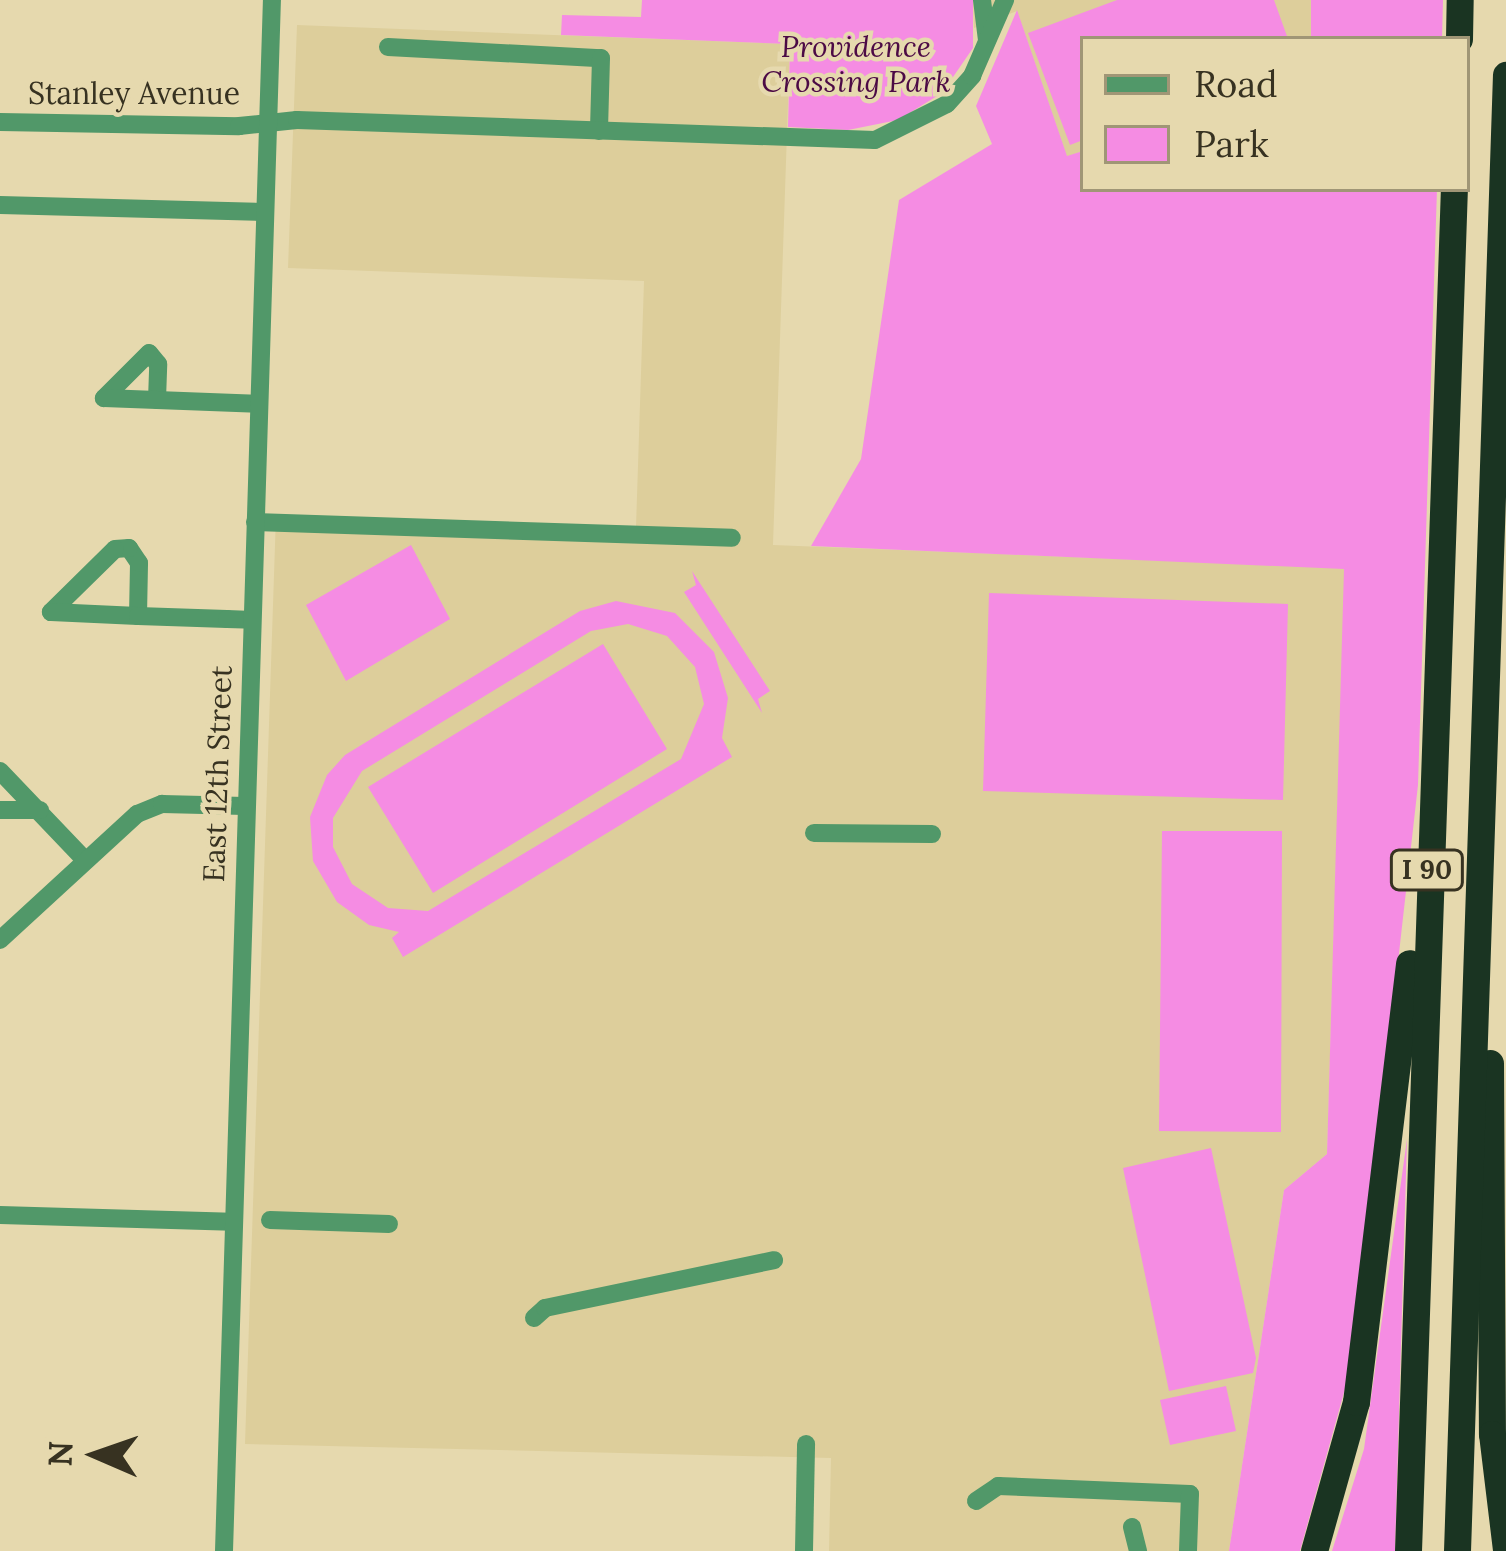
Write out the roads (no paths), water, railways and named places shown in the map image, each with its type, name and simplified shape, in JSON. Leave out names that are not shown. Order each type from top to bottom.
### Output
[{"type":"highway","points":[[1459,36],[1460,0]]},
{"type":"highway","name":"I 90","points":[[1457,1551],[1506,75]]},
{"type":"highway","name":"I 90","points":[[1408,1551],[1432,708],[1454,192]]},
{"type":"highway","name":"I 90","points":[[1488,565],[1492,1434],[1506,1550]]},
{"type":"highway","name":"I 90","points":[[1314,1551],[1355,1402],[1371,1300],[1432,708]]},
{"type":"street","name":"East 12th Street","points":[[224,1551],[272,0]]},
{"type":"street","points":[[982,0],[988,44]]},
{"type":"street","name":"Stanley Avenue","points":[[0,122],[268,122],[875,140],[947,104],[988,44],[1005,0]]},
{"type":"street","points":[[388,47],[601,58],[599,130]]},
{"type":"street","points":[[0,205],[266,212]]},
{"type":"street","points":[[158,400],[259,404]]},
{"type":"street","points":[[255,522],[732,538]]},
{"type":"street","points":[[138,616],[139,562],[130,548],[115,549],[51,612],[138,616],[252,620]]},
{"type":"street","points":[[0,771],[85,860]]},
{"type":"street","points":[[0,940],[137,814],[162,804],[245,806]]},
{"type":"street","points":[[0,809],[40,810]]},
{"type":"street","points":[[814,833],[932,834]]},
{"type":"street","points":[[0,1215],[231,1222]]},
{"type":"street","points":[[270,1220],[389,1224]]},
{"type":"street","points":[[534,1318],[545,1308],[774,1260]]},
{"type":"street","points":[[804,1551],[806,1444]]},
{"type":"street","points":[[976,1501],[998,1486],[1190,1493],[1188,1551]]},
{"type":"street","points":[[1132,1527],[1138,1551]]},
{"type":"park label","name":"Providence Crossing Park","points":[[856,63]]}]
